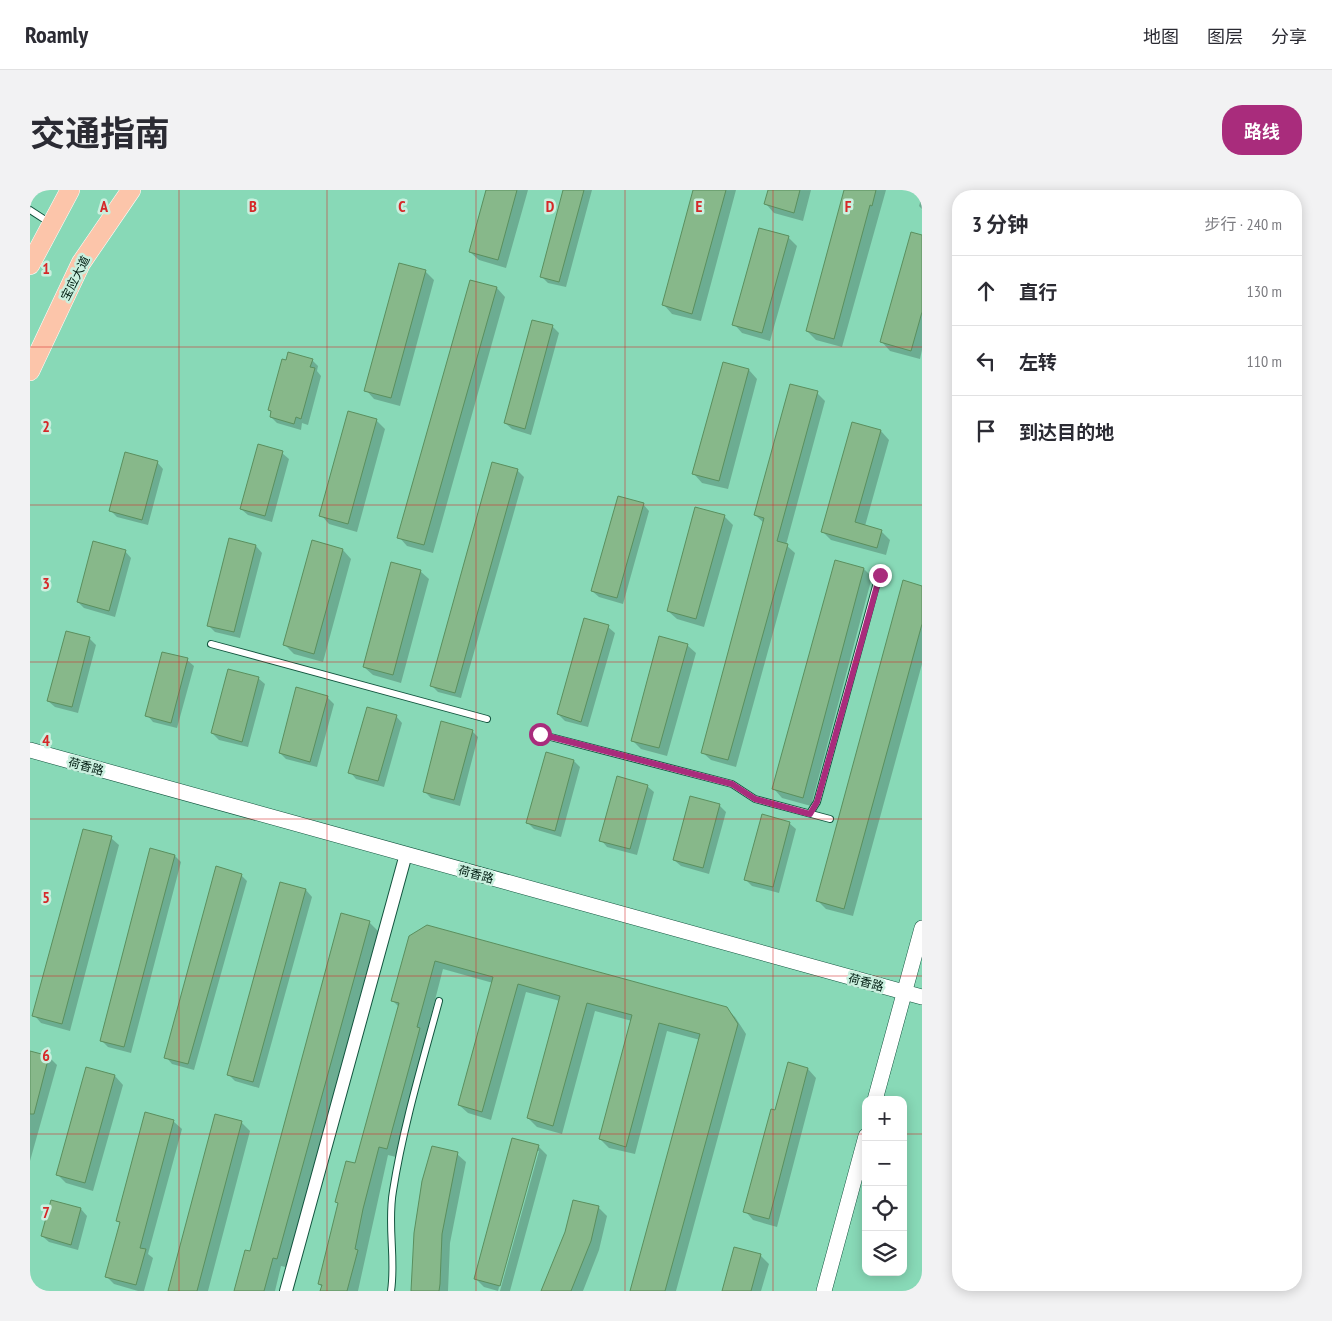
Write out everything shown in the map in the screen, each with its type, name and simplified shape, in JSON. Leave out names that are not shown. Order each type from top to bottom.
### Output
[{"type":"main road","points":[[30,265],[70,190]]},
{"type":"main road","name":"宝应大道","points":[[30,371],[81,263],[131,190]]},
{"type":"street","name":"荷香路","points":[[30,750],[922,997]]},
{"type":"street","points":[[286,1291],[406,854]]},
{"type":"street","points":[[876,1096],[922,928]]},
{"type":"street","points":[[824,1291],[865,1141]]},
{"type":"lane","points":[[30,210],[51,224]]},
{"type":"lane","points":[[810,814],[817,802],[880,575]]},
{"type":"lane","points":[[211,644],[487,719]]},
{"type":"lane","points":[[540,734],[732,784],[755,799],[830,819]]},
{"type":"lane","points":[[391,1291],[390,1224],[392,1193],[404,1132],[439,1001]]},
{"type":"building","points":[[486,190],[517,190],[498,260],[469,252]]},
{"type":"building","points":[[563,190],[584,190],[559,282],[540,277]]},
{"type":"building","points":[[693,190],[726,190],[692,314],[662,305]]},
{"type":"building","points":[[768,190],[800,190],[794,213],[764,204]]},
{"type":"building","points":[[844,190],[876,190],[872,206],[870,205],[834,339],[806,331]]},
{"type":"building","points":[[759,228],[789,236],[762,333],[732,325]]},
{"type":"building","points":[[911,232],[922,235],[922,312],[911,351],[880,342]]},
{"type":"building","points":[[399,263],[426,270],[391,398],[364,391]]},
{"type":"building","points":[[470,280],[497,287],[424,545],[397,538]]},
{"type":"building","points":[[532,320],[553,325],[525,429],[504,423]]},
{"type":"building","points":[[288,352],[313,359],[310,367],[315,368],[301,419],[296,417],[294,424],[270,417],[271,411],[268,410],[282,359],[286,360]]},
{"type":"building","points":[[723,362],[749,369],[719,481],[692,474]]},
{"type":"building","points":[[790,384],[818,391],[777,541],[788,544],[728,760],[701,753],[764,518],[754,515]]},
{"type":"building","points":[[348,411],[377,419],[348,524],[319,516]]},
{"type":"building","points":[[852,422],[881,430],[855,522],[882,530],[877,548],[821,532]]},
{"type":"building","points":[[258,444],[283,451],[265,516],[240,509]]},
{"type":"building","points":[[125,452],[158,461],[142,520],[109,511]]},
{"type":"building","points":[[492,462],[518,469],[455,693],[430,686]]},
{"type":"building","points":[[618,496],[644,503],[617,598],[591,591]]},
{"type":"building","points":[[695,507],[725,515],[696,619],[667,611]]},
{"type":"building","points":[[229,538],[256,545],[234,632],[207,626]]},
{"type":"building","points":[[312,540],[343,549],[314,654],[283,645]]},
{"type":"building","points":[[93,541],[126,550],[109,611],[77,602]]},
{"type":"building","points":[[835,560],[864,568],[803,798],[772,789]]},
{"type":"building","points":[[391,562],[421,570],[393,675],[363,667]]},
{"type":"building","points":[[903,580],[922,586],[922,624],[844,909],[816,901]]},
{"type":"building","points":[[584,618],[609,625],[581,722],[557,714]]},
{"type":"building","points":[[66,631],[90,637],[72,707],[47,701]]},
{"type":"building","points":[[659,636],[688,644],[659,748],[631,741]]},
{"type":"building","points":[[162,652],[188,658],[171,723],[145,716]]},
{"type":"building","points":[[228,669],[259,677],[242,742],[211,733]]},
{"type":"building","points":[[296,687],[328,696],[310,762],[279,753]]},
{"type":"building","points":[[367,707],[397,715],[378,781],[348,773]]},
{"type":"building","points":[[441,721],[473,730],[454,800],[423,792]]},
{"type":"building","points":[[546,752],[574,760],[555,831],[526,823]]},
{"type":"building","points":[[617,776],[648,785],[630,849],[599,841]]},
{"type":"building","points":[[690,796],[720,804],[703,868],[673,860]]},
{"type":"building","points":[[762,814],[790,822],[773,887],[744,880]]},
{"type":"building","points":[[83,829],[112,836],[62,1024],[32,1016]]},
{"type":"building","points":[[150,848],[175,855],[124,1047],[100,1041]]},
{"type":"building","points":[[216,866],[242,874],[188,1064],[164,1058]]},
{"type":"building","points":[[280,882],[306,889],[253,1082],[227,1075]]},
{"type":"building","points":[[341,913],[370,921],[277,1259],[273,1258],[264,1291],[234,1291],[245,1250],[250,1251]]},
{"type":"building","points":[[427,925],[727,1007],[738,1024],[665,1291],[630,1291],[700,1034],[659,1023],[626,1147],[599,1139],[632,1015],[587,1003],[553,1126],[527,1118],[560,996],[518,984],[482,1112],[458,1105],[493,977],[435,961],[417,1027],[420,1028],[387,1149],[379,1147],[363,1209],[355,1249],[358,1250],[347,1291],[320,1291],[322,1285],[318,1284],[338,1203],[335,1202],[346,1161],[355,1163],[399,1003],[391,1001],[409,936]]},
{"type":"building","points":[[30,1051],[49,1056],[34,1114],[30,1114]]},
{"type":"building","points":[[788,1062],[808,1068],[769,1219],[743,1212],[771,1109],[775,1110]]},
{"type":"building","points":[[86,1067],[115,1075],[85,1183],[56,1175]]},
{"type":"building","points":[[145,1112],[174,1120],[140,1248],[146,1249],[136,1285],[105,1277],[120,1222],[116,1221]]},
{"type":"building","points":[[215,1114],[242,1121],[197,1291],[168,1291]]},
{"type":"building","points":[[512,1138],[539,1145],[500,1286],[474,1279]]},
{"type":"building","points":[[432,1146],[458,1152],[442,1234],[439,1291],[411,1291],[414,1233],[422,1181]]},
{"type":"building","points":[[51,1200],[81,1208],[71,1245],[41,1236]]},
{"type":"building","points":[[573,1200],[599,1206],[591,1241],[571,1291],[541,1291],[565,1232]]},
{"type":"building","points":[[734,1247],[761,1254],[751,1291],[722,1291]]},
{"type":"route","points":[[540,734],[732,784],[755,799],[810,814],[817,802],[880,575]]}]
